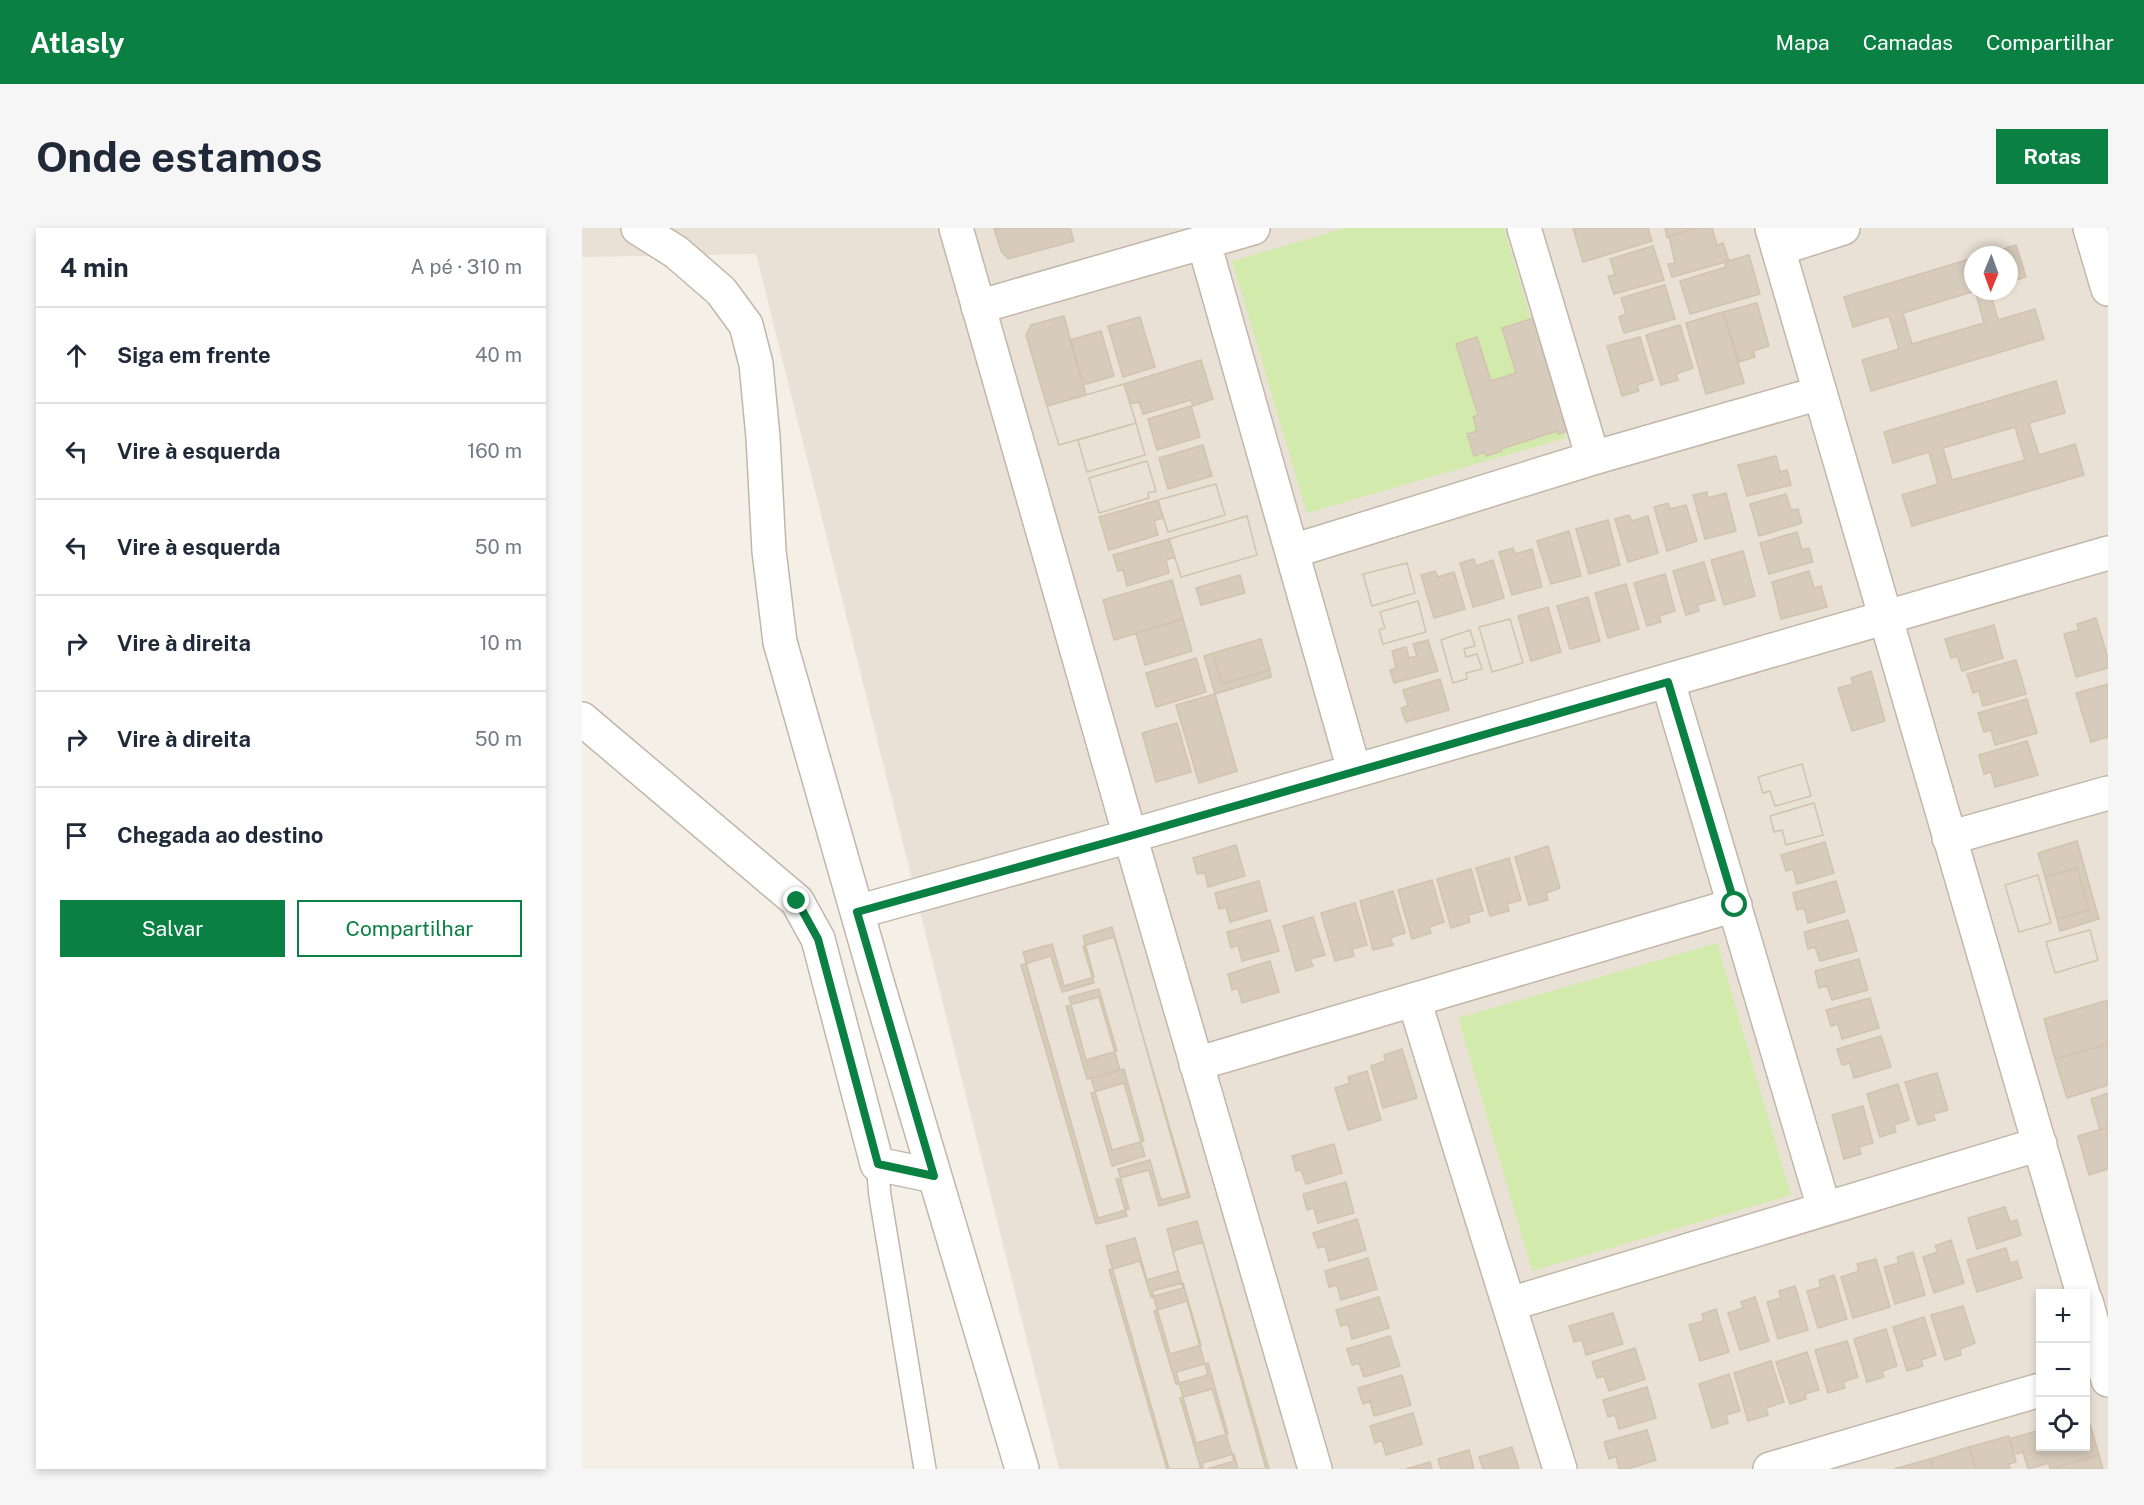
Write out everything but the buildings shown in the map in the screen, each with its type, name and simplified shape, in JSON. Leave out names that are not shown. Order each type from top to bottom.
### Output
[{"type":"street","points":[[638,228],[676,252],[721,291],[746,325],[756,364],[763,437],[769,552],[780,642],[934,1176],[1022,1469]]},
{"type":"street","points":[[956,228],[1130,836],[1315,1469]]},
{"type":"street","points":[[978,306],[1253,228]]},
{"type":"street","points":[[1524,228],[1593,458]]},
{"type":"street","points":[[1843,228],[1775,238],[2082,1289]]},
{"type":"street","points":[[2090,228],[2108,289]]},
{"type":"street","points":[[1204,243],[1354,770]]},
{"type":"street","points":[[1293,551],[1593,458],[1820,393]]},
{"type":"street","points":[[857,912],[1668,682],[2108,553]]},
{"type":"street","points":[[1668,682],[1824,1208]]},
{"type":"street","points":[[582,719],[797,901],[818,939],[878,1164],[934,1176]]},
{"type":"street","points":[[1949,838],[2108,793]]},
{"type":"street","points":[[1196,1064],[1735,905]]},
{"type":"street","points":[[1414,1000],[1560,1469]]},
{"type":"street","points":[[1510,1304],[2040,1144]]},
{"type":"street","points":[[2090,1323],[2102,1375]]},
{"type":"street","points":[[1770,1469],[2036,1391]]},
{"type":"lane","points":[[878,1164],[880,1196],[926,1469]]},
{"type":"shaded area","points":[[582,228],[2108,228],[2108,1469],[1059,1469],[756,254],[582,257]]},
{"type":"green space","points":[[1345,228],[1504,228],[1566,438],[1307,513],[1232,261]]},
{"type":"green space","points":[[1717,943],[1791,1195],[1532,1271],[1458,1018]]},
{"type":"route","points":[[797,901],[811,922],[818,939],[878,1164],[934,1176],[857,912],[1668,682],[1735,905]]}]
